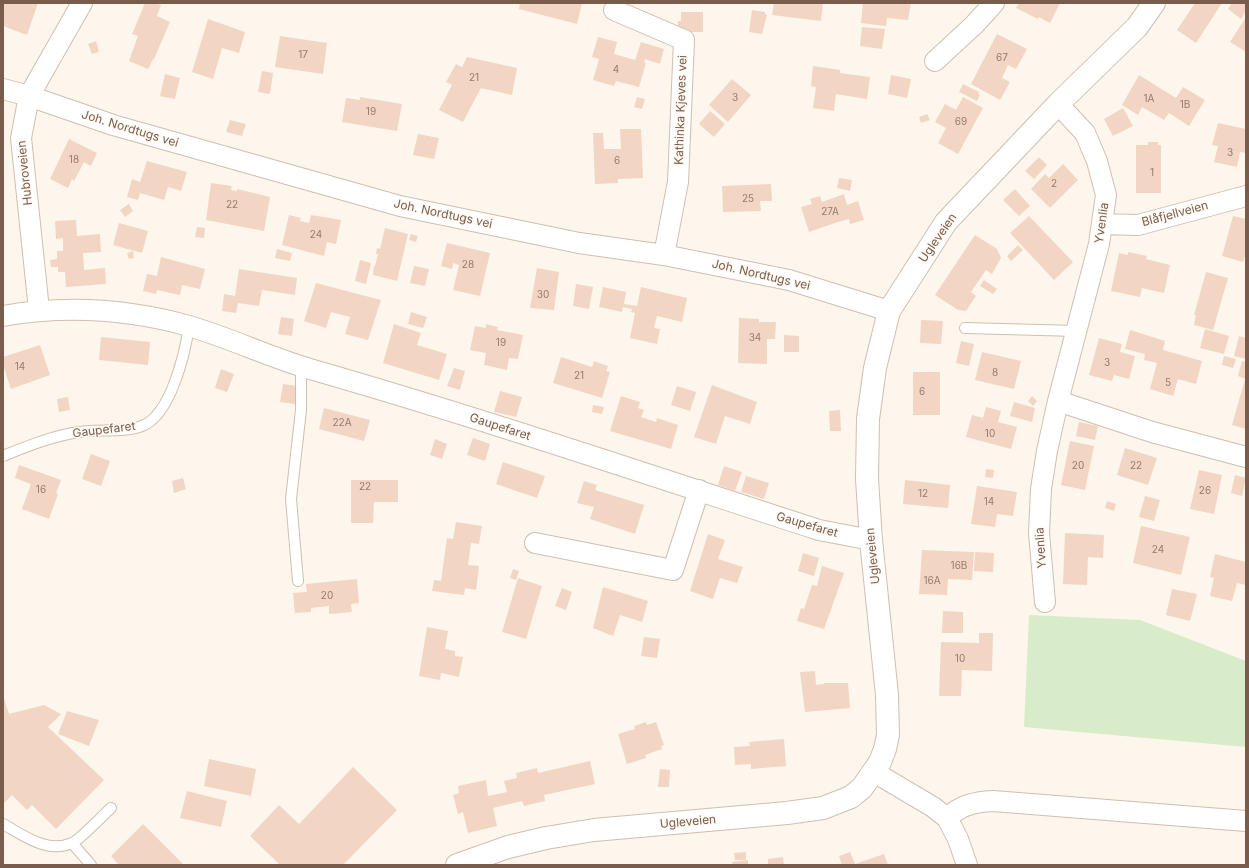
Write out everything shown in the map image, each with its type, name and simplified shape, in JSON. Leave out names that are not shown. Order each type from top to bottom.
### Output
[{"type":"street","name":"Hubroveien","points":[[40,310],[21,138],[29,96],[82,3]]},
{"type":"street","points":[[935,61],[974,25],[994,3]]},
{"type":"street","name":"Ugleveien","points":[[469,863],[527,842],[594,830],[788,813],[823,808],[851,797],[862,788],[874,772],[885,749],[888,717],[871,540],[867,479],[868,419],[875,368],[889,311],[946,222],[1058,104],[1137,27],[1154,3]]},
{"type":"street","name":"Kathinka Kjeves vei","points":[[614,10],[684,40],[678,182],[664,255]]},
{"type":"street","name":"Joh. Nordtugs vei","points":[[3,89],[29,96],[113,125],[400,206],[579,243],[664,255],[789,280],[889,311]]},
{"type":"street","name":"Yvenlia","points":[[1045,602],[1039,533],[1041,489],[1047,451],[1058,401],[1100,244],[1106,195],[1097,161],[1085,133],[1058,104]]},
{"type":"street","name":"Blåfjellveien","points":[[1102,224],[1138,224],[1246,196]]},
{"type":"street","name":"Gaupefaret","points":[[3,316],[40,310],[71,309],[124,313],[190,326],[301,366],[389,391],[819,530],[871,540]]},
{"type":"street","points":[[1058,401],[1152,432],[1246,457]]},
{"type":"street","points":[[535,543],[673,570],[699,490]]},
{"type":"street","points":[[874,772],[933,807],[947,818],[958,839],[967,865]]},
{"type":"street","points":[[947,818],[957,808],[968,804],[993,801],[1246,821]]},
{"type":"lane","name":"Gaupefaret","points":[[3,456],[57,436],[79,432],[129,429],[147,424],[158,412],[175,382],[185,352],[190,326]]},
{"type":"lane","points":[[965,328],[1076,331]]},
{"type":"lane","points":[[298,581],[291,499],[301,410],[301,366]]},
{"type":"lane","points":[[3,824],[39,844],[57,846],[72,843],[111,808]]},
{"type":"lane","points":[[72,843],[91,865]]},
{"type":"green space","points":[[1029,615],[1140,620],[1246,661],[1246,747],[1024,727]]},
{"type":"building","points":[[3,3],[38,3],[27,35],[3,26]]},
{"type":"building","points":[[145,3],[155,3],[161,5],[157,16],[170,22],[148,69],[129,61],[138,36],[132,34]]},
{"type":"building","points":[[520,3],[582,3],[577,24],[519,9]]},
{"type":"building","points":[[774,3],[823,3],[821,21],[772,15]]},
{"type":"building","points":[[863,3],[911,3],[908,20],[887,18],[886,26],[861,23]]},
{"type":"building","points":[[1019,3],[1060,3],[1050,23],[1016,8]]},
{"type":"building","points":[[1195,3],[1222,3],[1196,43],[1177,30]]},
{"type":"building","points":[[1232,3],[1246,3],[1246,11],[1241,19],[1228,9]]},
{"type":"building","points":[[752,10],[765,12],[767,15],[762,34],[749,32]]},
{"type":"building","points":[[681,12],[703,12],[703,32],[681,32],[678,29],[678,21],[681,21]]},
{"type":"building","points":[[1246,17],[1246,52],[1230,42]]},
{"type":"building","points":[[208,19],[245,32],[239,53],[222,48],[213,79],[192,72]]},
{"type":"building","points":[[862,27],[885,29],[882,49],[860,46]]},
{"type":"building","points":[[997,34],[1027,49],[1016,69],[1008,65],[1002,78],[1010,82],[1000,100],[971,84]]},
{"type":"building","points":[[280,36],[327,43],[323,74],[275,67]]},
{"type":"building","points":[[598,37],[617,42],[614,54],[635,60],[641,42],[664,49],[660,64],[645,59],[644,63],[646,63],[639,87],[616,81],[614,86],[593,80],[599,59],[592,57]]},
{"type":"building","points":[[96,41],[99,52],[92,54],[88,44]]},
{"type":"building","points":[[467,57],[517,68],[512,95],[481,88],[463,122],[439,110],[452,85],[446,82],[456,64],[462,67]]},
{"type":"building","points":[[813,66],[840,70],[840,73],[870,77],[867,99],[836,94],[834,111],[813,108],[816,87],[811,86]]},
{"type":"building","points":[[262,71],[273,73],[270,94],[258,92]]},
{"type":"building","points":[[165,74],[180,78],[175,99],[160,96]]},
{"type":"building","points":[[891,75],[911,79],[907,98],[888,94]]},
{"type":"building","points":[[1139,75],[1176,98],[1183,87],[1205,100],[1189,126],[1169,113],[1164,120],[1142,107],[1138,115],[1122,105]]},
{"type":"building","points":[[732,79],[751,95],[728,122],[709,105]]},
{"type":"building","points":[[963,84],[979,92],[978,94],[980,95],[977,101],[959,92]]},
{"type":"building","points":[[360,97],[402,104],[397,131],[342,122],[346,98],[360,100]]},
{"type":"building","points":[[637,97],[645,99],[642,109],[634,107]]},
{"type":"building","points":[[963,97],[983,108],[958,154],[938,143],[946,128],[935,122],[945,104],[956,110]]},
{"type":"building","points":[[1123,108],[1133,126],[1113,136],[1104,119]]},
{"type":"building","points":[[710,111],[725,124],[714,137],[699,124]]},
{"type":"building","points":[[927,114],[930,120],[921,123],[919,117]]},
{"type":"building","points":[[230,120],[246,124],[242,136],[226,132]]},
{"type":"building","points":[[1218,123],[1246,129],[1246,153],[1240,152],[1237,167],[1214,162],[1218,146],[1212,145]]},
{"type":"building","points":[[620,129],[641,129],[643,178],[618,179],[618,183],[595,184],[593,133],[603,133],[604,149],[621,149]]},
{"type":"building","points":[[418,134],[439,138],[434,159],[413,155]]},
{"type":"building","points":[[69,139],[97,153],[91,166],[84,162],[74,181],[72,179],[68,188],[50,179]]},
{"type":"building","points":[[1148,142],[1158,142],[1158,145],[1161,145],[1161,193],[1136,193],[1136,145],[1148,145]]},
{"type":"building","points":[[1039,157],[1047,165],[1034,179],[1025,171]]},
{"type":"building","points":[[147,161],[187,172],[181,191],[168,187],[164,200],[140,193],[138,200],[127,197],[132,179],[140,182]]},
{"type":"building","points":[[1063,164],[1078,180],[1050,208],[1031,189],[1045,174],[1049,178]]},
{"type":"building","points":[[839,178],[852,180],[850,191],[837,188]]},
{"type":"building","points":[[211,183],[232,186],[231,190],[237,191],[237,189],[270,197],[264,231],[206,220]]},
{"type":"building","points":[[771,184],[772,201],[760,201],[761,211],[723,212],[722,186]]},
{"type":"building","points":[[1015,189],[1030,206],[1019,216],[1003,200]]},
{"type":"building","points":[[844,194],[847,205],[858,201],[864,220],[850,224],[849,219],[809,232],[801,207],[812,204],[810,199],[820,196],[822,202]]},
{"type":"building","points":[[129,204],[133,211],[125,217],[120,210]]},
{"type":"building","points":[[289,215],[301,218],[300,221],[309,223],[311,215],[341,220],[336,244],[327,242],[324,256],[282,245]]},
{"type":"building","points":[[1029,216],[1073,262],[1054,280],[1010,233]]},
{"type":"building","points":[[1233,216],[1246,219],[1246,253],[1243,262],[1222,256]]},
{"type":"building","points":[[76,220],[77,236],[100,234],[101,252],[83,253],[84,270],[105,268],[106,284],[66,287],[65,272],[58,272],[58,267],[51,267],[50,260],[57,259],[57,251],[63,251],[63,238],[56,239],[55,221]]},
{"type":"building","points":[[119,223],[148,231],[142,253],[113,245]]},
{"type":"building","points":[[197,227],[205,228],[204,238],[195,237]]},
{"type":"building","points":[[385,228],[408,234],[397,281],[373,275],[378,254],[376,254],[377,248],[380,249]]},
{"type":"building","points":[[411,234],[418,236],[416,242],[409,240]]},
{"type":"building","points":[[975,235],[997,249],[1001,258],[992,274],[986,270],[971,292],[976,296],[966,311],[958,310],[935,295]]},
{"type":"building","points":[[447,243],[490,253],[480,296],[453,290],[459,265],[453,263],[452,269],[441,266]]},
{"type":"building","points":[[1018,245],[1023,250],[1011,261],[1007,256]]},
{"type":"building","points":[[277,249],[292,253],[290,261],[275,258]]},
{"type":"building","points":[[133,251],[134,258],[129,259],[127,253]]},
{"type":"building","points":[[1128,252],[1147,256],[1146,259],[1170,265],[1164,293],[1142,288],[1140,297],[1111,291],[1119,253],[1128,255]]},
{"type":"building","points":[[161,257],[205,269],[200,289],[182,285],[180,295],[157,290],[156,294],[143,291],[147,274],[157,276]]},
{"type":"building","points":[[360,260],[371,263],[366,284],[355,281]]},
{"type":"building","points":[[414,266],[429,269],[425,286],[410,283]]},
{"type":"building","points":[[537,268],[559,272],[554,310],[530,308]]},
{"type":"building","points":[[239,269],[297,278],[295,295],[262,290],[259,306],[238,303],[236,313],[222,311],[224,294],[235,296]]},
{"type":"building","points":[[1206,272],[1228,278],[1213,330],[1194,325],[1196,315],[1194,315]]},
{"type":"building","points":[[984,280],[997,289],[993,294],[980,286]]},
{"type":"building","points":[[316,283],[381,300],[368,340],[345,334],[350,317],[331,312],[326,328],[304,321]]},
{"type":"building","points":[[576,284],[593,287],[589,309],[573,306]]},
{"type":"building","points":[[603,287],[626,292],[624,304],[637,306],[641,287],[687,298],[682,322],[657,316],[654,328],[660,329],[657,344],[630,338],[635,313],[631,312],[632,309],[623,307],[622,312],[599,307]]},
{"type":"building","points":[[411,312],[427,317],[423,328],[408,324]]},
{"type":"building","points":[[281,317],[294,319],[292,336],[278,334]]},
{"type":"building","points":[[739,318],[759,319],[759,322],[776,322],[775,339],[767,339],[767,364],[738,363]]},
{"type":"building","points":[[921,320],[943,321],[941,344],[920,343]]},
{"type":"building","points":[[394,324],[421,333],[417,345],[447,354],[439,380],[383,363]]},
{"type":"building","points":[[486,324],[498,327],[497,330],[523,335],[518,359],[509,358],[507,370],[484,365],[486,353],[470,350],[475,326],[486,328]]},
{"type":"building","points":[[1205,329],[1229,336],[1224,354],[1200,348]]},
{"type":"building","points":[[1130,330],[1165,341],[1163,350],[1202,361],[1196,384],[1178,379],[1173,396],[1150,389],[1157,363],[1144,360],[1145,354],[1125,349]]},
{"type":"building","points":[[784,335],[799,336],[799,352],[784,352]]},
{"type":"building","points":[[1239,336],[1246,338],[1246,359],[1234,356]]},
{"type":"building","points":[[101,337],[150,342],[148,365],[99,360]]},
{"type":"building","points":[[1099,338],[1122,344],[1120,352],[1135,356],[1129,379],[1114,375],[1112,381],[1089,375]]},
{"type":"building","points":[[961,341],[974,344],[969,366],[956,363]]},
{"type":"building","points":[[40,345],[50,375],[11,389],[3,365],[3,357]]},
{"type":"building","points":[[982,352],[1021,361],[1014,389],[975,380]]},
{"type":"building","points":[[1224,356],[1236,359],[1233,368],[1222,365]]},
{"type":"building","points":[[561,357],[592,367],[594,361],[608,366],[606,371],[610,372],[602,398],[553,383]]},
{"type":"building","points":[[1242,361],[1246,362],[1246,429],[1232,425],[1245,379],[1238,376]]},
{"type":"building","points":[[454,368],[465,371],[460,390],[447,386]]},
{"type":"building","points":[[221,369],[234,374],[227,392],[215,388]]},
{"type":"building","points":[[913,372],[940,372],[940,415],[913,415]]},
{"type":"building","points":[[283,384],[298,386],[295,404],[280,402]]},
{"type":"building","points":[[712,385],[757,402],[750,424],[725,416],[716,444],[694,437]]},
{"type":"building","points":[[677,386],[696,392],[690,411],[671,405]]},
{"type":"building","points":[[500,391],[522,397],[516,417],[494,412]]},
{"type":"building","points":[[621,396],[640,402],[638,408],[644,410],[641,417],[656,422],[657,418],[678,425],[671,449],[610,431]]},
{"type":"building","points":[[1032,396],[1037,401],[1033,406],[1028,401]]},
{"type":"building","points":[[68,397],[70,410],[59,412],[57,399]]},
{"type":"building","points":[[1014,402],[1035,408],[1032,422],[1010,416]]},
{"type":"building","points":[[593,405],[604,407],[602,414],[592,412]]},
{"type":"building","points":[[986,407],[1001,411],[998,422],[1017,427],[1011,449],[966,437],[972,415],[983,418]]},
{"type":"building","points":[[324,408],[370,420],[364,441],[319,429]]},
{"type":"building","points":[[840,410],[841,431],[830,431],[829,411]]},
{"type":"building","points":[[1079,422],[1098,426],[1095,440],[1076,436]]},
{"type":"building","points":[[473,438],[490,444],[485,461],[467,455]]},
{"type":"building","points":[[435,439],[447,444],[442,459],[430,455]]},
{"type":"building","points":[[1070,441],[1094,446],[1085,490],[1061,485]]},
{"type":"building","points":[[1125,448],[1157,458],[1148,485],[1117,475]]},
{"type":"building","points":[[91,454],[110,461],[101,486],[82,479]]},
{"type":"building","points":[[503,462],[545,476],[537,498],[496,484]]},
{"type":"building","points":[[19,465],[61,480],[56,493],[58,494],[49,519],[22,509],[31,484],[15,478]]},
{"type":"building","points":[[724,466],[742,472],[735,491],[718,485]]},
{"type":"building","points":[[986,469],[994,470],[993,478],[985,477]]},
{"type":"building","points":[[1199,470],[1222,475],[1214,514],[1190,509]]},
{"type":"building","points":[[1235,475],[1246,478],[1242,496],[1231,493]]},
{"type":"building","points":[[746,476],[769,483],[764,499],[741,492]]},
{"type":"building","points":[[183,478],[186,489],[174,493],[172,481]]},
{"type":"building","points":[[351,480],[398,480],[398,502],[374,502],[373,523],[351,523]]},
{"type":"building","points":[[905,480],[950,485],[948,508],[903,504]]},
{"type":"building","points":[[584,481],[597,485],[595,490],[644,505],[635,534],[590,519],[594,507],[577,503]]},
{"type":"building","points":[[977,486],[1017,492],[1013,516],[997,514],[995,527],[971,524]]},
{"type":"building","points":[[1145,496],[1160,500],[1154,521],[1139,517]]},
{"type":"building","points":[[1107,501],[1116,504],[1114,511],[1105,508]]},
{"type":"building","points":[[456,522],[482,526],[479,544],[471,543],[468,565],[479,566],[476,590],[465,588],[464,595],[432,591],[434,580],[441,581],[447,538],[453,539]]},
{"type":"building","points":[[1141,526],[1190,537],[1181,575],[1133,563]]},
{"type":"building","points":[[1065,533],[1104,535],[1103,558],[1088,557],[1087,585],[1063,584]]},
{"type":"building","points":[[708,534],[725,540],[718,559],[743,567],[737,583],[720,578],[713,599],[690,591]]},
{"type":"building","points":[[922,550],[974,552],[972,580],[948,579],[947,595],[919,594]]},
{"type":"building","points":[[975,552],[994,553],[993,572],[974,571]]},
{"type":"building","points":[[803,553],[819,558],[814,576],[798,571]]},
{"type":"building","points":[[1215,554],[1246,562],[1246,585],[1237,583],[1232,601],[1210,596],[1214,578],[1210,577]]},
{"type":"building","points":[[822,566],[844,573],[824,629],[797,621],[801,608],[804,609],[812,585],[817,586]]},
{"type":"building","points":[[513,569],[519,571],[516,580],[510,578]]},
{"type":"building","points":[[518,578],[542,586],[526,639],[502,632]]},
{"type":"building","points":[[357,579],[359,603],[351,604],[352,612],[329,614],[329,606],[311,608],[311,612],[295,613],[293,593],[307,592],[306,584]]},
{"type":"building","points":[[603,587],[648,601],[642,622],[620,615],[613,636],[593,628]]},
{"type":"building","points":[[562,588],[572,592],[566,610],[555,606]]},
{"type":"building","points":[[1172,589],[1197,594],[1190,621],[1166,615]]},
{"type":"building","points":[[943,611],[963,612],[963,633],[942,633]]},
{"type":"building","points":[[427,627],[448,631],[445,649],[455,651],[455,656],[463,657],[459,677],[441,673],[440,680],[419,676]]},
{"type":"building","points":[[979,633],[993,633],[992,671],[962,670],[961,696],[939,696],[941,642],[979,643]]},
{"type":"building","points":[[644,637],[660,639],[657,658],[641,656]]},
{"type":"building","points":[[815,671],[816,685],[824,683],[848,683],[850,708],[805,712],[800,672]]},
{"type":"building","points":[[3,695],[9,714],[44,705],[61,714],[48,727],[104,780],[56,829],[32,805],[27,810],[12,795],[3,804]]},
{"type":"building","points":[[67,711],[99,720],[89,746],[58,734]]},
{"type":"building","points":[[646,722],[647,725],[656,722],[664,745],[661,746],[662,749],[645,755],[646,758],[627,764],[618,734],[635,729],[634,726]]},
{"type":"building","points":[[784,739],[786,766],[751,769],[751,764],[735,765],[734,747],[750,746],[749,742]]},
{"type":"building","points":[[209,759],[256,769],[251,796],[204,786]]},
{"type":"building","points":[[590,761],[595,784],[544,795],[545,801],[524,806],[522,801],[493,808],[497,826],[468,833],[463,812],[458,814],[453,795],[459,793],[458,786],[486,780],[488,796],[507,792],[504,781],[517,778],[516,773],[537,768],[538,773]]},
{"type":"building","points":[[353,767],[397,810],[343,865],[280,865],[250,836],[279,805],[299,824]]},
{"type":"building","points":[[660,769],[670,770],[669,787],[658,787]]},
{"type":"building","points":[[187,791],[227,801],[221,827],[180,818]]},
{"type":"building","points":[[143,824],[184,865],[119,865],[111,856]]},
{"type":"building","points":[[746,852],[746,860],[735,860],[734,853]]},
{"type":"building","points":[[850,852],[855,864],[884,854],[888,865],[842,865],[839,856]]},
{"type":"building","points":[[783,857],[784,865],[768,865],[768,859]]},
{"type":"building","points":[[748,860],[748,865],[733,865],[732,862]]}]
